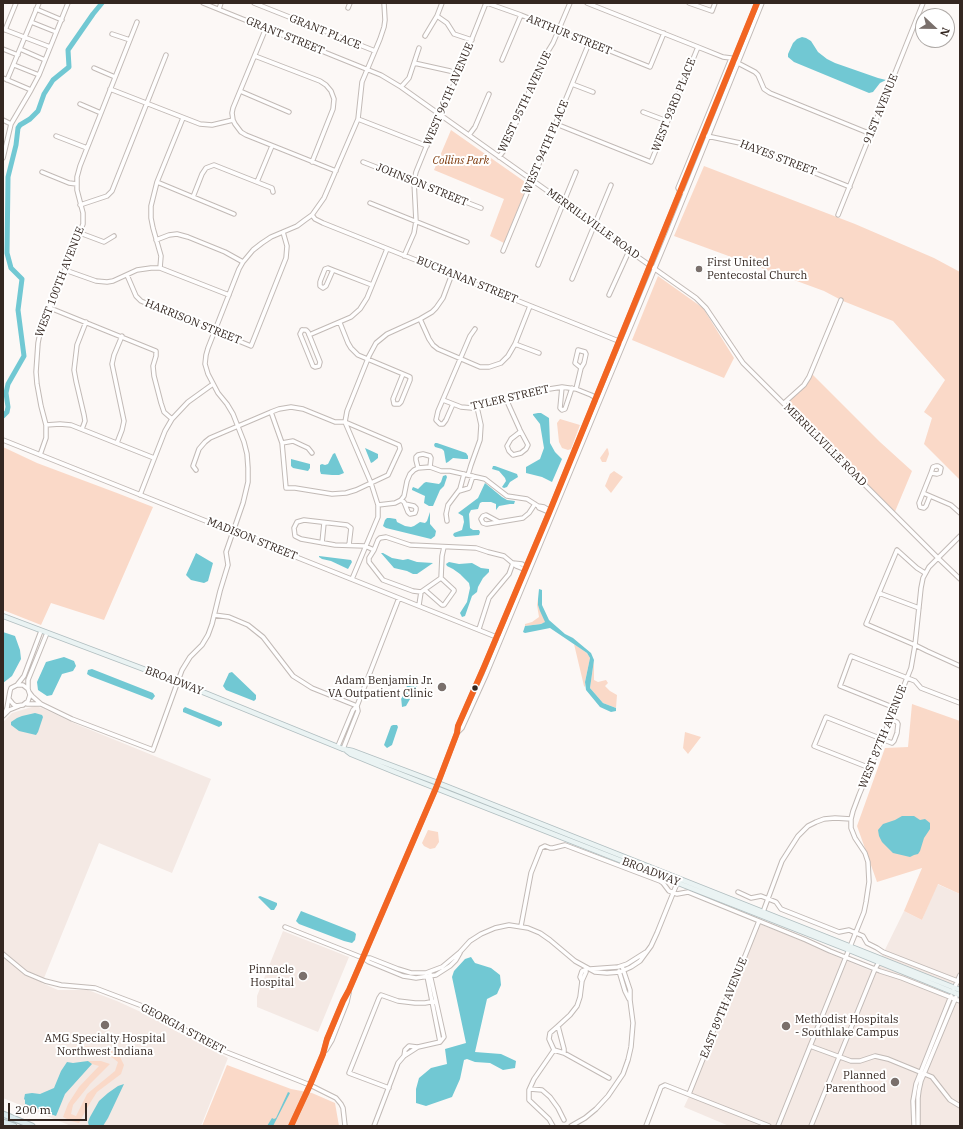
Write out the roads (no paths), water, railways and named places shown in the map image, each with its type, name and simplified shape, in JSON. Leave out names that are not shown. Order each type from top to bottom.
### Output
[{"type":"highway","points":[[3,1114],[32,1126]]},
{"type":"highway","points":[[3,1122],[14,1126]]},
{"type":"main road","name":"BROADWAY","points":[[3,616],[178,682],[338,746],[351,754],[437,785],[849,948],[886,961],[957,992]]},
{"type":"main road","name":"BROADWAY","points":[[678,880],[763,912],[879,962],[957,992]]},
{"type":"street","points":[[16,3],[4,29],[50,47]]},
{"type":"street","points":[[31,90],[5,79],[14,64],[39,3]]},
{"type":"street","name":"GRANT STREET","points":[[203,3],[368,69]]},
{"type":"street","points":[[219,9],[222,3]]},
{"type":"street","name":"GRANT PLACE","points":[[254,3],[375,51]]},
{"type":"street","points":[[348,8],[350,3]]},
{"type":"street","points":[[17,685],[23,685],[41,704],[153,750],[182,670],[190,657],[202,645],[212,624],[227,570],[228,564],[226,552],[232,531],[243,503],[248,482],[247,454],[244,442],[239,426],[230,409],[208,374],[205,364],[208,348],[243,262],[253,250],[262,243],[297,226],[312,215],[321,205],[358,119],[361,86],[384,27],[384,3]]},
{"type":"street","points":[[425,36],[437,16],[442,3]]},
{"type":"street","name":"ARTHUR STREET","points":[[487,3],[559,30],[650,68],[664,33]]},
{"type":"street","name":"WEST 96TH AVENUE","points":[[404,256],[414,233],[416,221],[414,181],[416,172],[439,114],[448,99],[487,3]]},
{"type":"street","name":"WEST 95TH AVENUE","points":[[499,157],[505,149],[542,60],[553,43],[570,3]]},
{"type":"street","points":[[587,3],[734,62],[754,72],[758,76],[764,89],[770,94],[871,134]]},
{"type":"street","points":[[689,3],[712,11],[715,3]]},
{"type":"street","points":[[291,1126],[323,1054],[327,1038],[437,785],[457,733],[458,726],[551,512],[622,342],[683,193],[757,3]]},
{"type":"street","points":[[683,193],[678,188],[762,3]]},
{"type":"street","name":"91ST AVENUE","points":[[838,215],[923,3]]},
{"type":"street","points":[[3,158],[11,124],[39,75],[62,20],[67,4]]},
{"type":"street","points":[[36,9],[62,20]]},
{"type":"street","points":[[502,60],[521,15]]},
{"type":"street","points":[[437,16],[447,23],[454,34],[472,40]]},
{"type":"street","points":[[31,22],[56,32]]},
{"type":"street","name":"WEST 100TH AVENUE","points":[[40,455],[46,438],[46,425],[39,397],[36,372],[40,332],[83,224],[83,213],[77,190],[79,170],[137,22]]},
{"type":"street","points":[[266,28],[233,108],[233,120],[241,132],[336,171]]},
{"type":"street","points":[[112,34],[130,40]]},
{"type":"street","name":"WEST 94TH PLACE","points":[[503,251],[589,43]]},
{"type":"street","name":"WEST 93RD PLACE","points":[[556,124],[650,162],[698,47]]},
{"type":"street","points":[[401,87],[409,78],[419,48]]},
{"type":"street","points":[[3,49],[18,55]]},
{"type":"street","points":[[20,49],[45,60]]},
{"type":"street","points":[[80,205],[107,196],[112,191],[166,54]]},
{"type":"street","points":[[255,56],[320,81],[326,85],[332,94],[334,99],[333,109],[312,162]]},
{"type":"street","points":[[414,63],[458,74]]},
{"type":"street","points":[[14,64],[39,75]]},
{"type":"street","points":[[94,68],[115,77]]},
{"type":"street","name":"MERRILLVILLE ROAD","points":[[368,69],[401,87],[702,303],[743,363],[960,579]]},
{"type":"street","points":[[572,84],[593,92]]},
{"type":"street","points":[[110,90],[200,124],[212,124],[233,120]]},
{"type":"street","points":[[240,91],[289,112]]},
{"type":"street","points":[[469,135],[475,128],[489,94]]},
{"type":"street","points":[[80,104],[101,113]]},
{"type":"street","points":[[643,112],[667,121]]},
{"type":"street","points":[[160,268],[160,248],[156,240],[151,218],[151,206],[157,182],[183,118]]},
{"type":"street","points":[[358,119],[427,146]]},
{"type":"street","points":[[3,120],[11,124]]},
{"type":"street","name":"HAYES STREET","points":[[706,135],[740,143],[850,187]]},
{"type":"street","points":[[56,136],[87,148]]},
{"type":"street","points":[[257,182],[272,146]]},
{"type":"street","name":"JOHNSON STREET","points":[[363,162],[481,208]]},
{"type":"street","points":[[193,197],[202,174],[206,168],[214,165],[272,188],[273,192]]},
{"type":"street","points":[[42,172],[77,184]]},
{"type":"street","points":[[538,266],[576,172]]},
{"type":"street","points":[[157,182],[234,214]]},
{"type":"street","points":[[572,279],[611,185]]},
{"type":"street","points":[[370,203],[467,242]]},
{"type":"street","name":"BUCHANAN STREET","points":[[312,215],[315,219],[323,223],[622,342]]},
{"type":"street","name":"HARRISON STREET","points":[[127,275],[136,296],[141,301],[251,346],[286,258],[287,246],[283,232]]},
{"type":"street","points":[[80,233],[104,242],[114,236]]},
{"type":"street","points":[[156,240],[169,235],[177,234],[225,252],[243,262]]},
{"type":"street","points":[[309,335],[340,323],[351,317],[360,309],[367,298],[386,248]]},
{"type":"street","points":[[609,295],[629,251]]},
{"type":"street","points":[[65,270],[96,281],[106,282],[113,281],[136,270],[160,268],[229,295]]},
{"type":"street","points":[[333,270],[326,286],[323,288],[320,286],[325,269],[328,268],[372,285]]},
{"type":"street","points":[[352,579],[378,517],[378,505],[371,483],[345,422],[346,411],[367,359],[376,343],[387,334],[432,312],[440,303],[452,274]]},
{"type":"street","points":[[784,404],[804,385],[809,377],[841,300]]},
{"type":"street","points":[[420,318],[429,340],[433,345],[480,367],[489,367],[501,363],[508,356],[515,344],[530,306]]},
{"type":"street","points":[[50,308],[156,351],[153,366],[154,376],[164,412],[172,419]]},
{"type":"street","points":[[82,429],[85,420],[74,370],[77,344],[86,322]]},
{"type":"street","points":[[340,323],[351,348],[358,355],[367,359],[408,376],[410,377],[401,402],[399,404],[394,404],[393,399],[403,374]]},
{"type":"street","points":[[453,404],[444,424],[437,422],[436,417],[460,358],[470,336],[475,329]]},
{"type":"street","points":[[302,330],[306,330],[309,335],[320,362],[319,366],[317,367],[313,366],[300,332],[302,330]]},
{"type":"street","points":[[117,443],[124,421],[112,364],[122,336]]},
{"type":"street","points":[[515,344],[539,353]]},
{"type":"street","points":[[562,387],[560,408],[562,410],[565,409],[584,363],[586,352],[578,350],[575,363],[581,368]]},
{"type":"street","points":[[140,495],[165,431],[172,419],[188,402],[213,384]]},
{"type":"street","name":"TYLER STREET","points":[[443,400],[467,408],[477,407],[562,387],[592,395],[598,399]]},
{"type":"street","points":[[506,399],[520,432],[528,445],[526,449],[513,455],[507,446],[511,439],[520,432]]},
{"type":"street","points":[[196,470],[193,466],[199,449],[205,442],[218,434],[271,412],[291,407],[335,422],[345,422],[399,445],[400,449],[388,475],[351,491],[332,494],[286,488],[282,443],[271,412]]},
{"type":"street","points":[[468,475],[480,440],[480,425],[477,407]]},
{"type":"street","points":[[46,425],[71,425],[154,458]]},
{"type":"street","name":"MADISON STREET","points":[[3,440],[502,639]]},
{"type":"street","points":[[282,443],[293,441],[308,448],[312,453]]},
{"type":"street","points":[[418,468],[416,457],[423,454],[430,456],[431,468]]},
{"type":"street","points":[[378,505],[395,503],[401,500],[404,496],[410,474],[418,468],[431,468],[485,479],[507,496],[527,499],[551,512]]},
{"type":"street","points":[[930,496],[926,506],[922,508],[918,503],[931,473]]},
{"type":"street","points":[[447,521],[446,514],[448,504],[459,491],[464,474]]},
{"type":"street","points":[[459,491],[469,488],[473,476]]},
{"type":"street","points":[[923,493],[951,505],[960,513]]},
{"type":"street","points":[[401,500],[405,504]]},
{"type":"street","points":[[499,522],[523,518],[537,505]]},
{"type":"street","points":[[457,733],[462,728],[502,639],[530,570],[551,512]]},
{"type":"street","points":[[349,545],[351,528],[347,525],[304,520],[297,522],[294,528],[295,536],[301,539],[335,545],[365,546],[374,550]]},
{"type":"street","points":[[322,543],[324,523]]},
{"type":"street","name":"WEST 87TH AVENUE","points":[[851,819],[870,768],[908,678],[915,645],[920,588],[925,573],[928,567],[960,536]]},
{"type":"street","points":[[441,578],[423,591],[413,591],[383,580],[369,562],[369,558],[378,540],[383,537],[410,545],[476,548],[504,556],[516,566],[530,570]]},
{"type":"street","points":[[956,540],[960,544]]},
{"type":"street","points":[[441,578],[444,547]]},
{"type":"street","points":[[925,573],[917,568],[897,550],[866,624],[960,666]]},
{"type":"street","points":[[479,630],[489,598],[509,574],[513,563]]},
{"type":"street","points":[[423,591],[444,605],[454,590],[441,578]]},
{"type":"street","points":[[419,606],[423,591]]},
{"type":"street","points":[[879,593],[919,608]]},
{"type":"street","points":[[338,746],[353,710],[357,706],[400,598]]},
{"type":"street","points":[[214,615],[228,617],[248,625],[263,637],[293,676],[301,682],[357,706]]},
{"type":"street","points":[[4,715],[11,688],[17,685],[24,676],[42,631]]},
{"type":"street","points":[[26,704],[30,698],[28,680],[47,633]]},
{"type":"street","points":[[895,708],[840,686],[851,656],[915,681],[921,688],[960,703]]},
{"type":"street","points":[[9,698],[13,704],[20,706]]},
{"type":"street","points":[[4,715],[15,707],[26,704],[41,704]]},
{"type":"street","points":[[343,749],[358,711],[357,706]]},
{"type":"street","points":[[870,768],[814,746],[826,716],[882,739],[894,742],[898,724],[890,719]]},
{"type":"street","points":[[763,912],[782,861],[792,844],[804,829],[824,819],[851,819],[851,828],[868,862],[869,882],[864,912],[778,1126]]},
{"type":"street","points":[[521,926],[531,873],[542,846],[550,848],[565,844],[660,881],[667,890],[673,893],[681,894],[688,892],[875,969],[957,992]]},
{"type":"street","points":[[285,927],[363,958],[370,958],[398,970],[411,973],[428,974],[442,967],[460,952],[470,941],[488,930],[502,926],[521,926],[540,933],[575,962],[587,969],[621,969],[640,961],[654,941],[678,880]]},
{"type":"street","points":[[738,892],[751,898],[761,896],[768,898],[776,902],[781,909],[840,932],[847,930],[863,936],[867,942],[883,952],[959,982]]},
{"type":"street","name":"EAST 89TH AVENUE","points":[[689,1094],[711,1039],[721,1009],[731,991],[759,921]]},
{"type":"street","name":"GEORGIA STREET","points":[[3,954],[26,972],[45,981],[61,985],[95,988],[145,1007],[221,1050],[310,1085],[336,1098],[343,1108],[345,1126]]},
{"type":"street","points":[[811,1126],[875,969],[879,962],[883,960],[886,961]]},
{"type":"street","points":[[587,969],[582,981],[577,1006],[570,1015],[550,1033],[549,1039],[554,1050],[564,1053],[601,1072],[609,1078]]},
{"type":"street","points":[[571,1126],[585,1118],[608,1096],[622,1074],[628,1060],[633,1033],[632,1015],[630,990],[621,969]]},
{"type":"street","points":[[374,1126],[398,1063],[404,1056],[418,1047],[440,1042],[434,1001],[428,974]]},
{"type":"street","points":[[914,1126],[914,1092],[957,992],[960,975]]},
{"type":"street","points":[[957,992],[960,1001]]},
{"type":"street","points":[[388,1088],[349,1073],[381,995],[398,1001],[425,1003],[434,1001]]},
{"type":"street","points":[[558,1026],[564,1053]]},
{"type":"street","points":[[810,1046],[851,1061],[875,1056],[884,1057],[923,1073],[935,1080],[950,1100],[960,1106]]},
{"type":"street","points":[[553,1126],[549,1119],[529,1100],[530,1088],[534,1079],[554,1050]]},
{"type":"street","points":[[918,1126],[918,1098],[923,1073]]},
{"type":"street","points":[[646,1126],[659,1091],[663,1086],[668,1086],[769,1126]]},
{"type":"street","points":[[530,1088],[542,1090],[550,1096],[564,1120]]},
{"type":"water","points":[[802,37],[811,41],[818,52],[827,59],[886,80],[880,83],[873,92],[869,93],[794,62],[788,57],[788,54],[793,43]]},
{"type":"water","points":[[541,413],[549,418],[550,443],[555,452],[562,459],[552,482],[542,477],[526,473],[526,467],[540,459],[544,448],[540,424],[533,415]]},
{"type":"water","points":[[435,443],[466,453],[468,459],[453,458],[446,463],[444,451],[435,447]]},
{"type":"water","points":[[365,448],[378,454],[378,458],[371,463]]},
{"type":"water","points":[[335,453],[344,473],[339,475],[321,474],[320,465],[328,464]]},
{"type":"water","points":[[291,459],[310,464],[310,468],[308,471],[293,468],[291,466]]},
{"type":"water","points":[[493,466],[517,474],[518,477],[504,488],[502,487],[506,481],[505,478],[499,471],[492,469]]},
{"type":"water","points":[[446,475],[447,477],[444,486],[440,490],[433,506],[429,506],[424,503],[425,496],[412,490],[413,487],[418,489],[426,482],[439,484],[443,476]]},
{"type":"water","points":[[485,483],[507,500],[515,501],[514,504],[499,506],[496,510],[496,504],[491,502],[480,503],[478,509],[471,510],[469,514],[470,528],[473,530],[479,530],[479,535],[455,537],[453,535],[454,533],[462,530],[464,522],[463,516],[458,513],[478,498]]},
{"type":"water","points":[[430,512],[430,524],[436,531],[435,536],[431,539],[383,526],[387,518],[396,519],[397,522],[411,527],[420,522],[425,523]]},
{"type":"water","points":[[196,553],[213,563],[208,581],[204,583],[191,580],[186,575]]},
{"type":"water","points":[[381,553],[392,558],[433,563],[417,574],[413,574],[394,568]]},
{"type":"water","points":[[319,556],[351,560],[352,562],[348,569],[331,561],[322,559]]},
{"type":"water","points":[[449,562],[459,564],[472,563],[481,568],[489,569],[489,572],[483,578],[478,587],[477,592],[472,596],[465,616],[462,617],[460,613],[467,602],[470,588],[469,583],[460,574],[447,566],[446,564]]},
{"type":"water","points":[[539,589],[542,590],[542,605],[549,620],[591,653],[594,660],[590,688],[603,703],[616,708],[616,711],[611,712],[600,707],[586,690],[585,682],[590,658],[587,653],[550,628],[525,633],[523,632],[525,626],[545,622],[538,605]]},
{"type":"water","points":[[3,632],[15,636],[20,650],[21,659],[12,676],[3,683]]},
{"type":"water","points":[[64,657],[74,661],[76,666],[73,671],[62,674],[52,695],[47,696],[38,690],[37,682],[46,662]]},
{"type":"water","points":[[92,669],[153,693],[155,696],[152,700],[90,676],[87,674],[88,670]]},
{"type":"water","points":[[232,672],[256,695],[256,699],[254,701],[226,690],[223,686],[229,673]]},
{"type":"water","points":[[414,679],[417,687],[406,706],[402,707],[401,697],[407,686]]},
{"type":"water","points":[[185,707],[222,722],[222,725],[219,727],[183,712]]},
{"type":"water","points":[[35,713],[42,715],[43,717],[36,735],[19,731],[11,725],[11,722],[17,718]]},
{"type":"water","points":[[397,725],[398,727],[392,745],[387,748],[384,745],[391,726]]},
{"type":"water","points":[[902,816],[914,816],[920,820],[925,819],[930,823],[930,829],[924,838],[920,851],[918,854],[910,857],[893,853],[882,842],[879,836],[878,830],[883,824]]},
{"type":"water","points":[[260,896],[277,903],[274,910],[271,910],[258,897]]},
{"type":"water","points":[[301,911],[354,932],[356,934],[355,940],[352,943],[344,941],[299,924],[296,921]]},
{"type":"water","points":[[471,957],[475,963],[491,968],[500,975],[501,985],[497,994],[487,999],[475,1052],[501,1054],[516,1061],[515,1068],[503,1070],[490,1063],[475,1062],[467,1059],[464,1060],[460,1079],[452,1097],[426,1106],[416,1103],[416,1089],[419,1078],[431,1068],[447,1064],[445,1049],[466,1043],[452,977],[454,971],[465,959]]},
{"type":"water","points":[[88,1061],[92,1064],[65,1094],[56,1116],[48,1113],[46,1110],[41,1110],[25,1104],[25,1094],[40,1094],[54,1088],[61,1071],[67,1062],[73,1063]]},
{"type":"water","points":[[124,1084],[103,1126],[89,1126],[88,1122],[90,1117],[99,1101],[118,1086]]},
{"type":"water","points":[[288,1092],[290,1093],[273,1126],[267,1126],[272,1118],[276,1118]]},
{"type":"waterway","points":[[3,416],[7,412],[8,407],[6,393],[8,384],[24,356],[18,310],[22,279],[11,268],[7,253],[8,177],[16,145],[18,128],[38,111],[44,94],[53,80],[69,67],[68,50],[102,3]]},
{"type":"place","name":"First United Pentecostal Church","points":[[699,269]]},
{"type":"place","name":"Adam Benjamin Jr. VA Outpatient Clinic","points":[[442,687]]},
{"type":"place","name":"Pinnacle Hospital","points":[[303,976]]},
{"type":"place","name":"AMG Specialty Hospital Northwest Indiana","points":[[105,1025]]},
{"type":"place","name":"Methodist Hospitals - Southlake Campus","points":[[786,1026]]},
{"type":"place","name":"Planned Parenthood","points":[[895,1082]]},
{"type":"park label","name":"Collins Park","points":[[461,161]]}]
